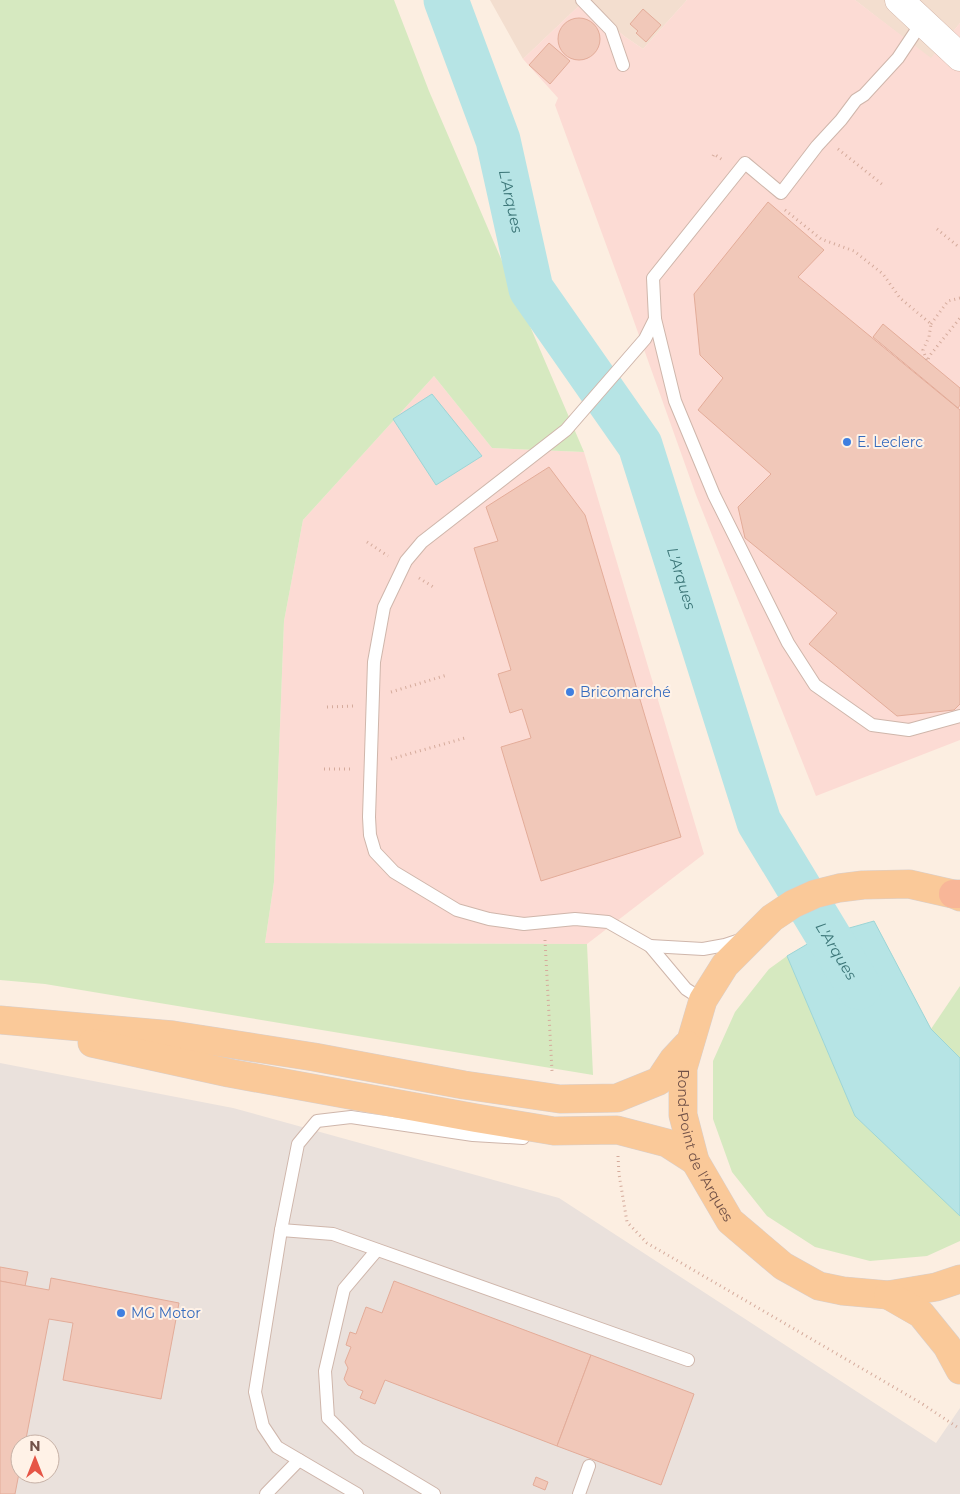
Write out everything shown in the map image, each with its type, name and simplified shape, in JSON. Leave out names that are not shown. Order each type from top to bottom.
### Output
[{"type":"main road","points":[[899,0],[958,52]]},
{"type":"main road","name":"Rond-Point de l'Arques","points":[[958,895],[909,884],[863,885],[815,894],[793,904],[772,918],[725,965],[703,1000],[683,1068],[683,1115],[695,1161],[730,1221],[783,1266],[819,1286],[843,1291],[888,1295],[936,1287],[960,1279]]},
{"type":"main road","points":[[0,1021],[173,1035],[314,1057],[464,1085],[560,1099],[617,1098],[659,1081],[673,1060],[690,1042]]},
{"type":"main road","points":[[0,1021],[229,1073],[476,1118],[554,1130],[617,1130],[667,1143],[695,1161]]},
{"type":"main road","points":[[888,1295],[920,1314],[947,1346],[960,1370]]},
{"type":"lane","points":[[582,0],[611,30],[623,65]]},
{"type":"lane","points":[[922,22],[898,58],[883,76],[856,100],[781,193],[745,163],[653,278],[655,319],[675,401],[714,496],[788,643],[815,685],[872,725],[909,730],[960,716]]},
{"type":"lane","points":[[655,319],[645,339],[566,430],[422,542],[406,561],[384,608],[374,662],[370,835],[374,852],[394,872],[457,910],[489,919],[524,924],[574,919],[608,922],[650,946],[686,989],[703,1000]]},
{"type":"lane","points":[[650,946],[702,949],[725,945],[754,935]]},
{"type":"lane","points":[[357,1494],[277,1447],[264,1426],[255,1392],[298,1144],[317,1121],[351,1117],[473,1135],[560,1140],[605,1138],[617,1130]]},
{"type":"lane","points":[[282,1230],[333,1234],[688,1360]]},
{"type":"lane","points":[[377,1250],[344,1289],[325,1371],[328,1418],[359,1449],[434,1494]]},
{"type":"lane","points":[[266,1494],[299,1460]]},
{"type":"lane","points":[[579,1494],[589,1466]]},
{"type":"path","points":[[824,138],[883,184]]},
{"type":"path","points":[[713,156],[714,154],[738,172]]},
{"type":"path","points":[[778,204],[821,240],[854,251],[883,274],[900,298],[931,324]]},
{"type":"path","points":[[937,229],[960,248]]},
{"type":"path","points":[[960,298],[948,301],[931,324],[929,338],[923,350],[927,361],[960,318]]},
{"type":"path","points":[[367,542],[392,559]]},
{"type":"path","points":[[412,573],[435,588]]},
{"type":"path","points":[[390,692],[447,676]]},
{"type":"path","points":[[327,707],[358,706]]},
{"type":"path","points":[[392,759],[465,738]]},
{"type":"path","points":[[324,769],[354,769]]},
{"type":"path","points":[[544,922],[552,1075]]},
{"type":"path","points":[[617,1130],[619,1174],[628,1222],[647,1243],[921,1403],[960,1429]]},
{"type":"shaded area","points":[[490,0],[687,0],[643,49],[624,36],[584,1],[523,59]]},
{"type":"shaded area","points":[[687,0],[855,0],[931,58],[960,23],[960,740],[816,796],[696,495],[555,105],[558,98],[523,59],[584,1],[624,36],[643,49]]},
{"type":"shaded area","points":[[855,0],[960,0],[960,23],[931,59]]},
{"type":"shaded area","points":[[434,376],[492,448],[584,452],[704,854],[587,944],[265,943],[274,882],[284,621],[303,520]]},
{"type":"shaded area","points":[[0,1063],[233,1108],[559,1198],[936,1443],[960,1408],[960,1494],[0,1494]]},
{"type":"green space","points":[[0,0],[394,0],[429,91],[584,452],[492,448],[434,376],[303,520],[284,621],[274,882],[265,943],[587,944],[593,1075],[45,984],[0,980]]},
{"type":"green space","points":[[787,956],[855,1116],[960,1216],[960,1241],[927,1256],[870,1261],[815,1247],[767,1216],[732,1172],[713,1119],[713,1061],[735,1012],[769,969]]},
{"type":"green space","points":[[960,986],[960,1058],[931,1029]]},
{"type":"water","points":[[432,394],[482,456],[436,485],[393,419]]},
{"type":"water","points":[[874,921],[931,1029],[960,1058],[960,1216],[855,1116],[787,956],[821,936]]},
{"type":"building","points":[[643,9],[661,25],[646,42],[630,24]]},
{"type":"building","points":[[579,18],[594,24],[600,39],[594,54],[579,60],[564,54],[558,39],[564,24]]},
{"type":"building","points":[[549,43],[570,61],[550,84],[529,65]]},
{"type":"building","name":"E. Leclerc","points":[[768,202],[824,250],[798,277],[960,410],[960,704],[954,710],[897,716],[809,644],[837,613],[745,538],[738,507],[771,474],[698,410],[723,378],[700,355],[694,294]]},
{"type":"building","points":[[883,324],[960,388],[960,405],[958,408],[873,337]]},
{"type":"building","name":"Bricomarché","points":[[549,467],[585,515],[681,837],[541,881],[501,747],[531,738],[522,709],[510,713],[498,674],[511,670],[474,548],[498,541],[486,507]]},
{"type":"building","points":[[0,1267],[28,1272],[25,1286],[0,1281]]},
{"type":"building","points":[[51,1278],[179,1303],[161,1399],[63,1380],[73,1323],[49,1319],[27,1434],[10,1434],[10,1484],[17,1484],[15,1494],[0,1494],[0,1281],[49,1290]]},
{"type":"building","points":[[394,1281],[591,1355],[557,1446],[385,1380],[375,1404],[360,1398],[363,1391],[348,1385],[344,1379],[348,1368],[345,1362],[351,1347],[346,1345],[350,1332],[356,1334],[366,1307],[382,1313]]},
{"type":"building","points":[[591,1355],[694,1394],[661,1485],[557,1446]]},
{"type":"building","points":[[536,1477],[548,1482],[545,1490],[533,1485]]},
{"type":"waterway","name":"L'Arques","points":[[446,0],[498,140],[531,289],[640,445],[759,822],[859,987]]},
{"type":"place","name":"E. Leclerc","points":[[847,442]]},
{"type":"place","name":"Bricomarché","points":[[570,692]]},
{"type":"place","name":"MG Motor","points":[[121,1313]]}]
